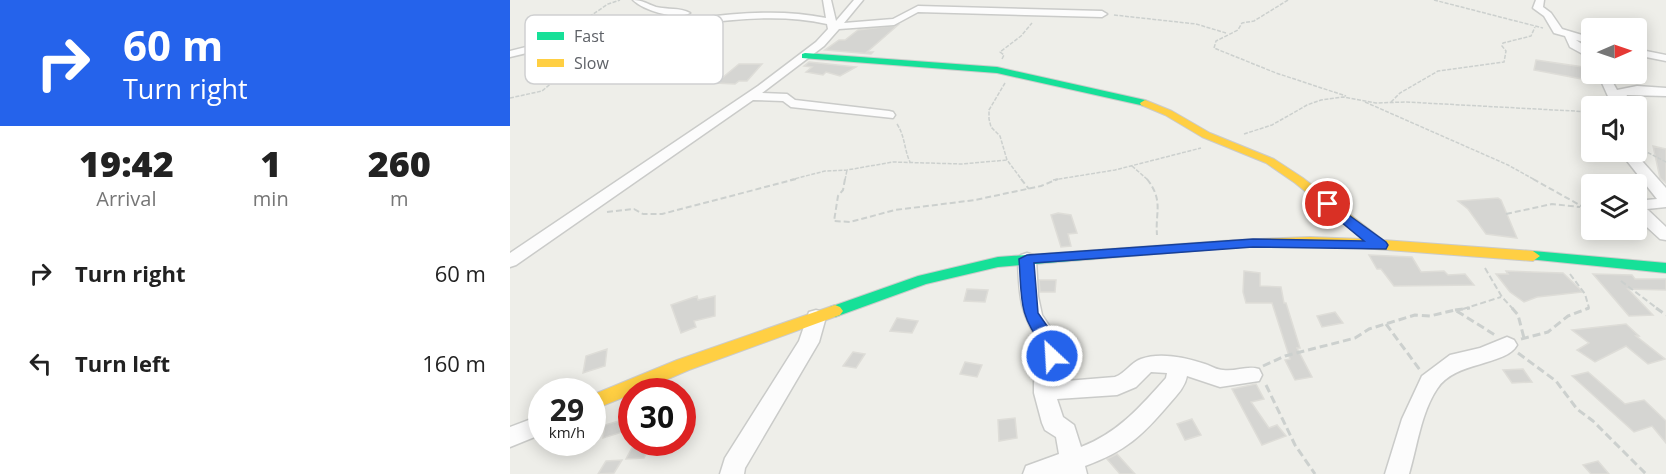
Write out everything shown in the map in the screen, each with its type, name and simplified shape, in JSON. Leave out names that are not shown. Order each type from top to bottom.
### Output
[{"type":"street","points":[[637,0],[652,9],[702,15]]},
{"type":"street","points":[[827,0],[834,26]]},
{"type":"street","points":[[510,261],[805,56],[859,0]]},
{"type":"street","points":[[1540,0],[1538,8],[1548,15],[1551,23],[1581,49]]},
{"type":"street","points":[[749,14],[766,5]]},
{"type":"street","points":[[723,15],[805,15],[822,17],[834,26],[888,23],[901,20],[909,11],[918,9],[1102,14]]},
{"type":"street","points":[[1562,33],[1581,38]]},
{"type":"street","points":[[510,54],[525,50]]},
{"type":"street","points":[[1647,54],[1666,58]]},
{"type":"street","points":[[805,56],[1003,71],[1124,96],[1163,108],[1218,140],[1238,146],[1270,161],[1313,191],[1356,229],[1381,245]]},
{"type":"street","points":[[1620,96],[1622,92],[1628,90],[1666,92]]},
{"type":"street","points":[[750,96],[787,98],[791,103],[890,115]]},
{"type":"street","points":[[1634,162],[1663,192],[1666,202],[1637,206],[1646,219],[1666,235]]},
{"type":"street","points":[[606,396],[683,365],[923,280],[965,269],[1027,259],[1253,243],[1381,245],[1666,268]]},
{"type":"street","points":[[1027,259],[1030,313],[1040,331],[1053,346],[1052,356],[1044,375],[1053,423],[1066,432],[1075,467]]},
{"type":"street","points":[[732,474],[734,466],[809,342],[816,317]]},
{"type":"street","points":[[1397,474],[1413,419],[1429,382],[1457,361],[1484,355],[1515,341]]},
{"type":"street","points":[[1046,391],[1117,386],[1129,381],[1140,368],[1150,364],[1179,366],[1202,371],[1220,379],[1236,378],[1258,370]]},
{"type":"street","points":[[1035,474],[1075,467],[1136,427],[1176,381],[1179,366]]},
{"type":"street","points":[[510,437],[528,430]]},
{"type":"path","points":[[591,15],[608,4],[620,0]]},
{"type":"path","points":[[1288,0],[1216,41],[1214,45],[1216,50],[1349,98],[1376,103],[1581,111]]},
{"type":"path","points":[[1434,0],[1562,33]]},
{"type":"path","points":[[1029,189],[1007,160],[1000,136],[988,119],[989,110],[1009,79],[1003,71],[1004,56],[1000,52],[1032,24],[1032,11]]},
{"type":"path","points":[[1102,14],[1196,24],[1228,33]]},
{"type":"path","points":[[1391,102],[1405,88],[1414,86],[1431,74],[1474,64],[1493,65],[1504,62],[1506,51],[1502,46],[1503,43],[1532,36],[1535,27]]},
{"type":"path","points":[[510,98],[542,91],[552,84]]},
{"type":"path","points":[[847,170],[843,190],[838,196],[834,221],[850,222],[895,210],[975,200],[1029,189],[1056,179],[1115,170],[1256,131],[1321,99],[1349,98]]},
{"type":"path","points":[[1362,100],[1508,165],[1581,206]]},
{"type":"path","points":[[890,115],[904,134],[904,150],[910,162]]},
{"type":"path","points":[[1647,151],[1666,162]]},
{"type":"path","points":[[582,211],[604,212],[634,209],[643,214],[662,214],[825,171],[847,170],[893,162],[962,164],[1007,160]]},
{"type":"path","points":[[1131,165],[1146,174],[1155,188],[1159,213],[1155,225],[1161,250]]},
{"type":"path","points":[[1506,214],[1539,205],[1564,204],[1581,207]]},
{"type":"path","points":[[1478,252],[1486,272],[1502,297],[1518,315],[1515,341]]},
{"type":"path","points":[[1515,341],[1548,332],[1568,316],[1589,308],[1585,294],[1572,278],[1564,260]]},
{"type":"path","points":[[1605,263],[1629,289],[1666,315]]},
{"type":"path","points":[[1316,474],[1295,445],[1258,370],[1285,356],[1355,338],[1369,329],[1415,315],[1430,316],[1467,309],[1502,297]]},
{"type":"path","points":[[1455,310],[1493,333],[1515,341],[1556,381],[1577,409],[1593,421],[1646,474]]},
{"type":"path","points":[[1386,324],[1429,382]]},
{"type":"building","points":[[898,25],[867,52],[873,52],[871,54],[825,50],[839,40],[845,40],[858,30]]},
{"type":"building","points":[[1536,60],[1581,67],[1581,79],[1534,70]]},
{"type":"building","points":[[809,62],[856,67],[840,76],[826,72],[823,75],[806,72],[812,67],[804,66]]},
{"type":"building","points":[[739,64],[762,64],[747,81],[739,81],[735,84],[723,83],[723,77]]},
{"type":"building","points":[[1653,146],[1666,149],[1666,183],[1660,178]]},
{"type":"building","points":[[1498,198],[1501,200],[1517,238],[1486,234],[1468,209],[1458,201]]},
{"type":"building","points":[[1058,213],[1071,215],[1077,233],[1068,234],[1071,246],[1061,247],[1051,215]]},
{"type":"building","points":[[1369,255],[1412,257],[1421,272],[1444,271],[1448,275],[1465,274],[1474,285],[1394,286],[1381,269],[1377,269]]},
{"type":"building","points":[[1244,271],[1260,273],[1260,286],[1281,287],[1284,303],[1286,303],[1300,348],[1297,348],[1312,377],[1295,380],[1285,360],[1290,359],[1272,303],[1246,303],[1243,292]]},
{"type":"building","points":[[1506,271],[1563,273],[1583,292],[1537,297],[1524,302],[1510,292],[1496,274],[1508,274]]},
{"type":"building","points":[[1593,274],[1632,275],[1635,279],[1666,279],[1666,290],[1628,289],[1653,315],[1629,316]]},
{"type":"building","points":[[1039,280],[1056,280],[1055,292],[1040,292]]},
{"type":"building","points":[[967,289],[988,290],[985,302],[964,301]]},
{"type":"building","points":[[697,296],[698,300],[715,296],[715,316],[694,321],[696,327],[681,333],[671,305]]},
{"type":"building","points":[[1335,312],[1343,323],[1322,327],[1317,316]]},
{"type":"building","points":[[897,318],[918,321],[912,333],[890,331]]},
{"type":"building","points":[[1626,324],[1639,336],[1636,336],[1665,359],[1648,364],[1626,346],[1595,362],[1577,350],[1589,343],[1572,330]]},
{"type":"building","points":[[607,349],[605,366],[583,373],[586,356]]},
{"type":"building","points":[[853,352],[865,354],[856,368],[843,366]]},
{"type":"building","points":[[965,362],[982,365],[977,377],[960,374]]},
{"type":"building","points":[[1523,369],[1532,382],[1512,383],[1503,370]]},
{"type":"building","points":[[1588,372],[1625,404],[1644,400],[1666,421],[1666,443],[1652,426],[1634,432],[1572,376]]},
{"type":"building","points":[[1256,384],[1264,399],[1251,402],[1269,428],[1277,425],[1286,436],[1262,445],[1232,389]]},
{"type":"building","points":[[1015,418],[1017,438],[999,441],[998,420]]},
{"type":"building","points":[[1192,419],[1201,435],[1185,440],[1177,424]]},
{"type":"building","points":[[618,421],[618,433],[606,437],[606,425]]},
{"type":"building","points":[[1117,454],[1135,474],[1120,474],[1107,459]]},
{"type":"building","points":[[628,456],[645,456],[644,458],[626,459]]},
{"type":"building","points":[[622,460],[614,473],[598,474],[606,461]]},
{"type":"building","points":[[1598,461],[1609,474],[1591,474],[1583,465]]},
{"type":"traffic: fast","points":[[805,56],[997,70],[1145,103]]},
{"type":"traffic: fast","points":[[835,311],[923,280],[998,262],[1236,244]]},
{"type":"traffic: fast","points":[[1533,256],[1666,268]]},
{"type":"traffic: slow","points":[[1145,103],[1169,113],[1206,135],[1255,154],[1285,170],[1381,245]]},
{"type":"traffic: slow","points":[[1236,244],[1348,243],[1533,256]]},
{"type":"traffic: slow","points":[[606,397],[683,365],[835,311]]},
{"type":"route","points":[[1052,356],[1053,346],[1040,331],[1030,313],[1027,259],[1253,243],[1381,245],[1356,229],[1328,204]]}]
